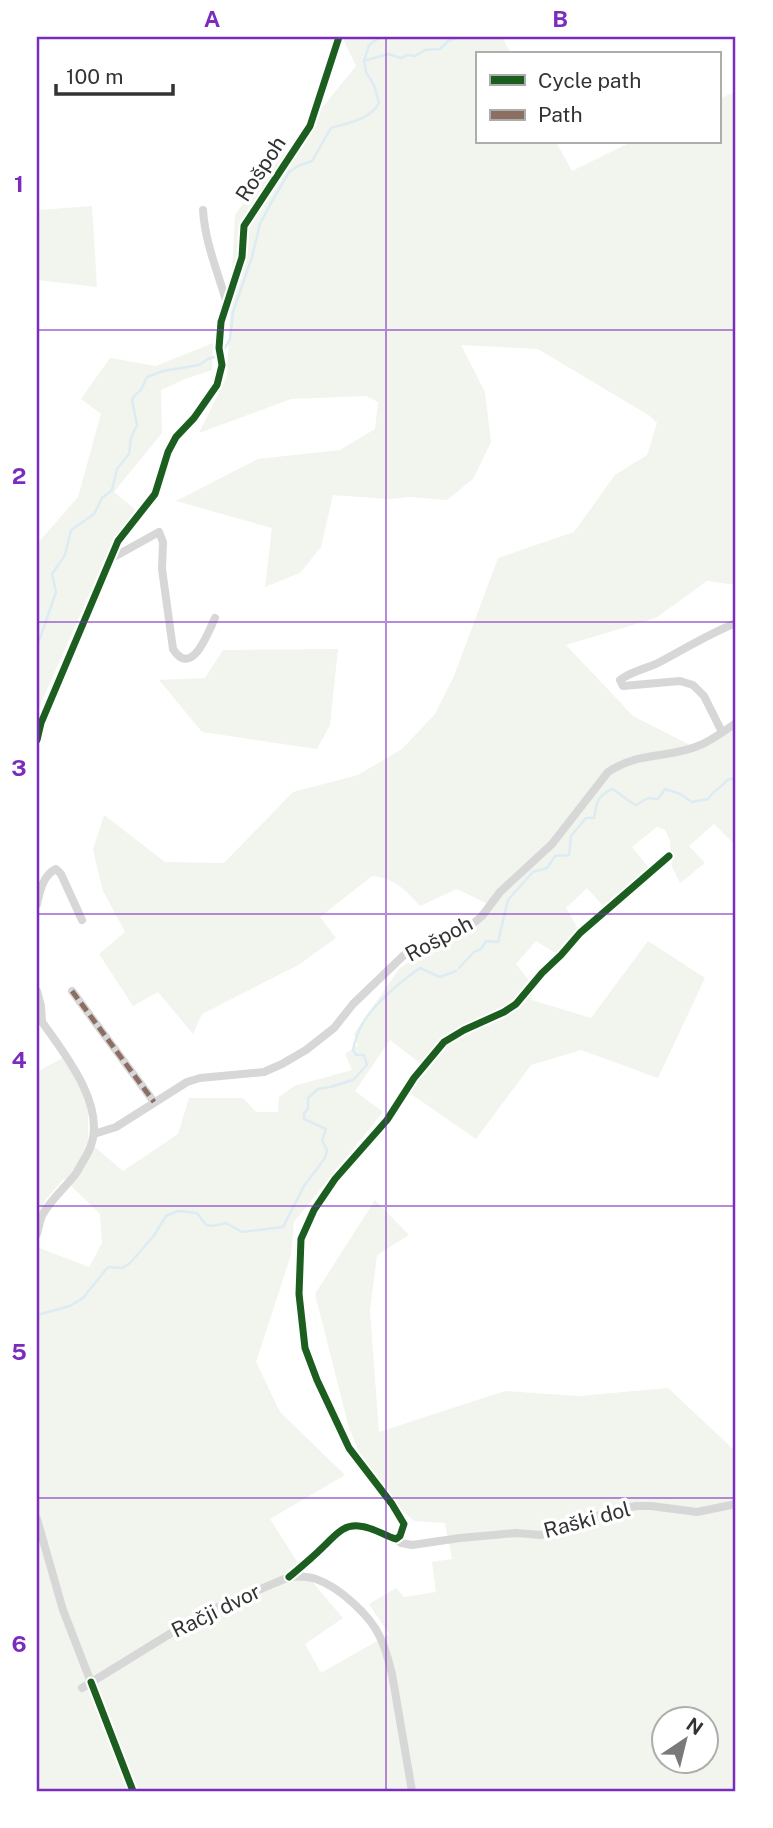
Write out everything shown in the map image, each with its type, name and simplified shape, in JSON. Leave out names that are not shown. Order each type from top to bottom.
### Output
[{"type":"street","name":"Rošpoh","points":[[111,559],[118,541],[155,494],[176,438],[194,418],[221,373],[221,322],[242,257],[244,226],[310,126],[339,37]]},
{"type":"street","points":[[203,210],[208,247],[227,304]]},
{"type":"street","points":[[37,740],[41,723],[111,559],[159,532],[163,542],[162,569],[173,649],[179,656],[186,659],[199,650],[215,618]]},
{"type":"street","points":[[723,732],[704,696],[693,685],[680,681],[623,686],[620,680],[714,631],[736,623]]},
{"type":"street","name":"Rošpoh","points":[[94,1134],[116,1126],[187,1082],[200,1078],[264,1072],[296,1056],[334,1028],[354,1004],[403,956],[416,948],[457,934],[482,916],[499,892],[552,844],[608,772],[637,758],[699,746],[736,723]]},
{"type":"street","points":[[396,1539],[400,1536],[404,1524],[349,1448],[305,1348],[299,1294],[301,1239],[314,1210],[335,1179],[387,1120],[414,1078],[444,1042],[516,1004],[580,933],[669,856]]},
{"type":"street","points":[[37,904],[48,874],[57,869],[82,920]]},
{"type":"street","points":[[37,991],[41,1006],[39,1018],[84,1086],[93,1109],[94,1134],[89,1152],[76,1173],[43,1214],[37,1234]]},
{"type":"street","points":[[72,991],[154,1102]]},
{"type":"street","name":"Raški dol","points":[[289,1577],[334,1534],[356,1525],[368,1527],[401,1543],[412,1545],[516,1533],[541,1535],[565,1530],[607,1512],[636,1506],[697,1512],[736,1504]]},
{"type":"street","points":[[37,1519],[63,1610],[134,1791]]},
{"type":"street","points":[[289,1577],[304,1576],[327,1584],[358,1608],[380,1637],[392,1674],[412,1791]]},
{"type":"street","name":"Račji dvor","points":[[82,1688],[202,1614],[289,1577]]},
{"type":"shaded area","points":[[342,37],[502,37],[510,52],[476,52],[476,144],[557,144],[572,171],[627,144],[720,144],[720,99],[736,91],[736,585],[707,581],[656,618],[566,645],[633,716],[694,747],[736,722],[736,846],[714,824],[689,846],[705,863],[680,883],[672,867],[670,841],[665,830],[657,827],[632,847],[650,869],[604,907],[587,888],[566,908],[579,930],[557,954],[536,941],[516,964],[530,982],[532,1000],[591,1018],[648,941],[705,978],[658,1078],[581,1050],[531,1065],[476,1139],[408,1092],[425,1067],[390,1040],[355,1091],[383,1112],[294,1222],[291,1255],[256,1362],[280,1412],[345,1475],[270,1519],[303,1571],[343,1618],[305,1644],[321,1673],[389,1634],[369,1604],[396,1588],[404,1597],[436,1592],[432,1562],[452,1559],[445,1523],[414,1521],[390,1500],[364,1464],[349,1428],[315,1294],[375,1200],[409,1235],[377,1255],[370,1311],[379,1432],[505,1391],[579,1396],[668,1388],[736,1449],[736,1791],[37,1791],[37,1247],[89,1267],[102,1243],[100,1214],[64,1179],[46,1199],[37,1221],[37,1072],[62,1058],[82,1085],[88,1111],[88,1141],[123,1171],[178,1134],[189,1098],[243,1098],[256,1112],[278,1112],[279,1097],[294,1086],[352,1070],[345,1054],[358,1045],[354,1034],[399,969],[416,956],[418,951],[454,938],[492,906],[457,889],[420,906],[393,882],[372,876],[320,917],[336,938],[300,964],[202,1014],[193,1034],[158,992],[133,1006],[99,954],[125,932],[103,891],[93,850],[104,815],[165,862],[224,863],[293,792],[358,775],[402,749],[435,714],[454,676],[498,558],[574,532],[615,475],[647,455],[657,423],[650,416],[538,349],[461,345],[485,392],[491,442],[473,479],[447,500],[333,495],[321,547],[300,573],[265,587],[272,528],[176,501],[258,459],[340,450],[375,429],[378,402],[366,396],[291,399],[199,433],[227,376],[235,214],[356,66]]},
{"type":"shaded area","points":[[37,191],[39,210],[92,206],[97,287],[37,280]]},
{"type":"shaded area","points":[[213,343],[212,370],[161,390],[162,433],[114,492],[137,511],[111,546],[37,712],[37,544],[78,497],[101,414],[81,399],[110,358],[156,366]]},
{"type":"shaded area","points":[[338,649],[330,725],[317,749],[202,732],[159,680],[205,678],[223,650]]},
{"type":"waterway","points":[[37,642],[56,592],[52,574],[65,555],[71,530],[94,514],[102,498],[112,490],[117,469],[129,454],[131,438],[137,425],[132,400],[147,377],[163,371],[199,365],[221,355],[230,339],[233,312],[260,224],[289,172],[312,161],[331,128],[365,117],[379,103],[364,61],[369,45],[380,37]]},
{"type":"waterway","points":[[364,61],[388,54],[401,58],[415,56],[425,50],[440,49],[448,41],[458,37]]},
{"type":"waterway","points":[[459,968],[474,952],[481,949],[486,941],[498,942],[508,900],[533,872],[547,868],[555,856],[569,855],[571,836],[586,818],[594,818],[603,794],[612,789],[636,805],[648,798],[658,799],[665,789],[692,802],[708,799],[727,780],[736,778]]},
{"type":"waterway","points":[[37,1315],[70,1306],[83,1298],[108,1267],[122,1268],[130,1263],[153,1237],[166,1216],[178,1211],[197,1213],[206,1225],[226,1223],[242,1232],[283,1227],[304,1186],[325,1158],[327,1150],[322,1140],[326,1129],[304,1119],[308,1098],[318,1089],[353,1080],[367,1065],[364,1055],[356,1055],[353,1050],[358,1033],[374,1008],[397,986],[420,968],[440,977],[456,971]]},
{"type":"marked path","points":[[72,991],[154,1102]]},
{"type":"cycle path","points":[[37,740],[41,723],[118,541],[155,494],[168,452],[176,437],[194,418],[217,385],[222,365],[219,348],[221,322],[242,257],[244,226],[310,126],[339,37]]},
{"type":"cycle path","points":[[289,1577],[343,1529],[364,1527],[396,1539],[400,1536],[404,1524],[349,1448],[305,1348],[299,1294],[301,1239],[314,1210],[335,1179],[387,1120],[414,1078],[444,1042],[516,1004],[580,933],[669,856]]},
{"type":"cycle path","points":[[91,1682],[133,1791]]}]
